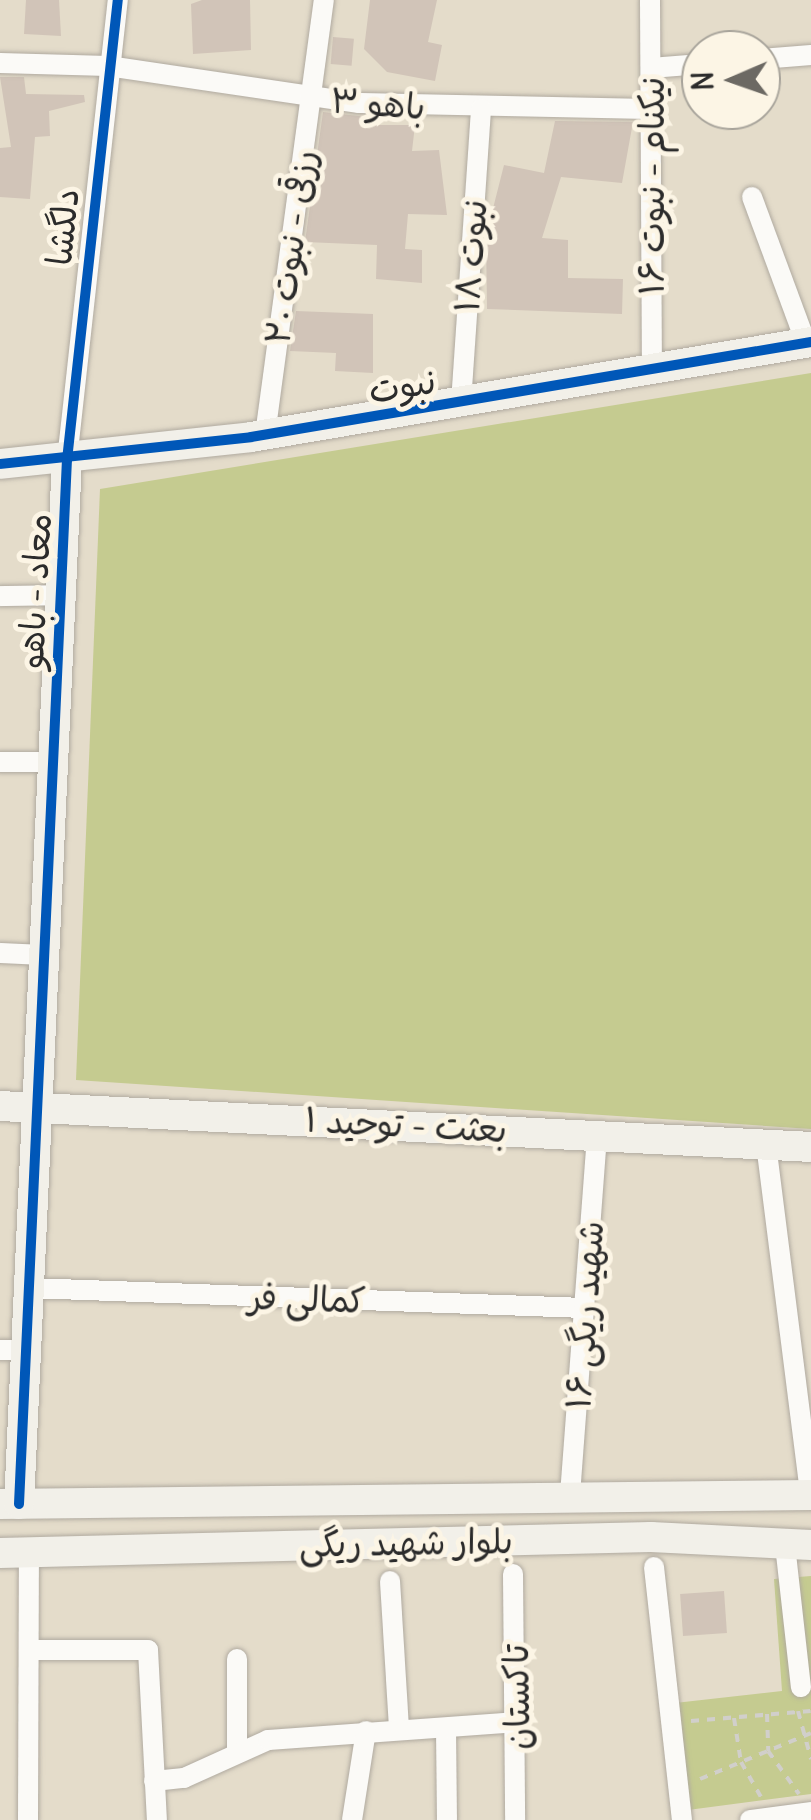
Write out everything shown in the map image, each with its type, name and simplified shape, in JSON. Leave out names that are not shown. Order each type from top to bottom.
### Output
[{"type":"street","name":"دلگشا","points":[[67,460],[118,0]]},
{"type":"street","name":"رزقی - نبوت ۲۰","points":[[265,435],[324,0]]},
{"type":"street","name":"نیکنام - نبوت ۱۶","points":[[650,0],[652,371]]},
{"type":"street","points":[[781,57],[811,55]]},
{"type":"street","name":"باهو ۳","points":[[0,63],[108,66],[310,98],[481,108],[650,109]]},
{"type":"street","points":[[651,68],[681,66]]},
{"type":"street","name":"نبوت ۱۸","points":[[460,403],[481,108]]},
{"type":"street","points":[[752,197],[808,342]]},
{"type":"street","name":"نبوت","points":[[0,464],[67,460],[265,435],[808,342]]},
{"type":"street","name":"معاد - باهو","points":[[10,1504],[13,1350],[29,1288],[67,460]]},
{"type":"street","points":[[0,596],[61,595]]},
{"type":"street","points":[[0,762],[53,762]]},
{"type":"street","points":[[0,953],[44,955]]},
{"type":"street","name":"بعثت - توحید ۱","points":[[0,1106],[811,1146]]},
{"type":"street","name":"شهید ریگی ۱۶","points":[[570,1496],[597,1134]]},
{"type":"street","points":[[766,1144],[810,1495]]},
{"type":"street","name":"کمالی فر","points":[[29,1288],[584,1308]]},
{"type":"street","name":"بلوار شهید ریگی","points":[[10,1504],[810,1495]]},
{"type":"street","name":"بلوار شهید ریگی","points":[[15,1553],[651,1537],[804,1545]]},
{"type":"street","points":[[802,1687],[804,1545]]},
{"type":"street","points":[[15,1553],[29,1650],[28,1820]]},
{"type":"street","points":[[654,1567],[682,1820]]},
{"type":"street","name":"تاکستان","points":[[513,1574],[518,1722],[515,1820]]},
{"type":"street","points":[[390,1581],[399,1730]]},
{"type":"street","points":[[29,1650],[148,1650],[157,1820]]},
{"type":"street","points":[[237,1659],[237,1749]]},
{"type":"street","points":[[154,1781],[184,1778],[237,1749],[366,1731],[518,1722]]},
{"type":"street","points":[[446,1728],[447,1820]]},
{"type":"street","points":[[352,1820],[366,1731]]},
{"type":"street","points":[[750,1820],[811,1811]]},
{"type":"path","points":[[802,1687],[798,1712],[811,1758]]},
{"type":"path","points":[[671,1723],[811,1711]]},
{"type":"path","points":[[767,1714],[768,1751],[811,1811]]},
{"type":"path","points":[[734,1718],[740,1762],[772,1817]]},
{"type":"path","points":[[678,1788],[811,1733]]},
{"type":"green space","points":[[811,373],[811,1129],[76,1080],[100,489]]},
{"type":"green space","points":[[811,1576],[811,1794],[688,1810],[675,1703],[782,1691],[774,1579]]},
{"type":"building","points":[[26,0],[59,0],[61,36],[24,34]]},
{"type":"building","points":[[202,0],[250,0],[251,50],[193,54],[191,4]]},
{"type":"building","points":[[370,0],[437,0],[428,42],[442,45],[435,81],[387,72],[364,49]]},
{"type":"building","points":[[333,37],[354,39],[352,66],[331,64]]},
{"type":"building","points":[[0,77],[24,77],[26,94],[84,95],[85,102],[49,111],[50,136],[35,137],[30,199],[0,197],[0,148],[11,147]]},
{"type":"building","points":[[323,112],[367,117],[366,125],[415,125],[412,151],[439,150],[447,215],[408,214],[405,249],[422,250],[422,283],[376,279],[377,245],[305,242]]},
{"type":"building","points":[[555,121],[633,122],[622,183],[561,177],[542,238],[568,240],[568,278],[623,279],[622,314],[487,309],[486,236],[504,165],[544,173]]},
{"type":"building","points":[[296,311],[373,314],[373,373],[335,371],[336,353],[290,351]]},
{"type":"building","points":[[724,1591],[727,1633],[683,1636],[680,1594]]},
{"type":"cycle path","points":[[19,1504],[67,460],[118,0]]},
{"type":"cycle path","points":[[0,464],[251,437],[811,342]]}]
